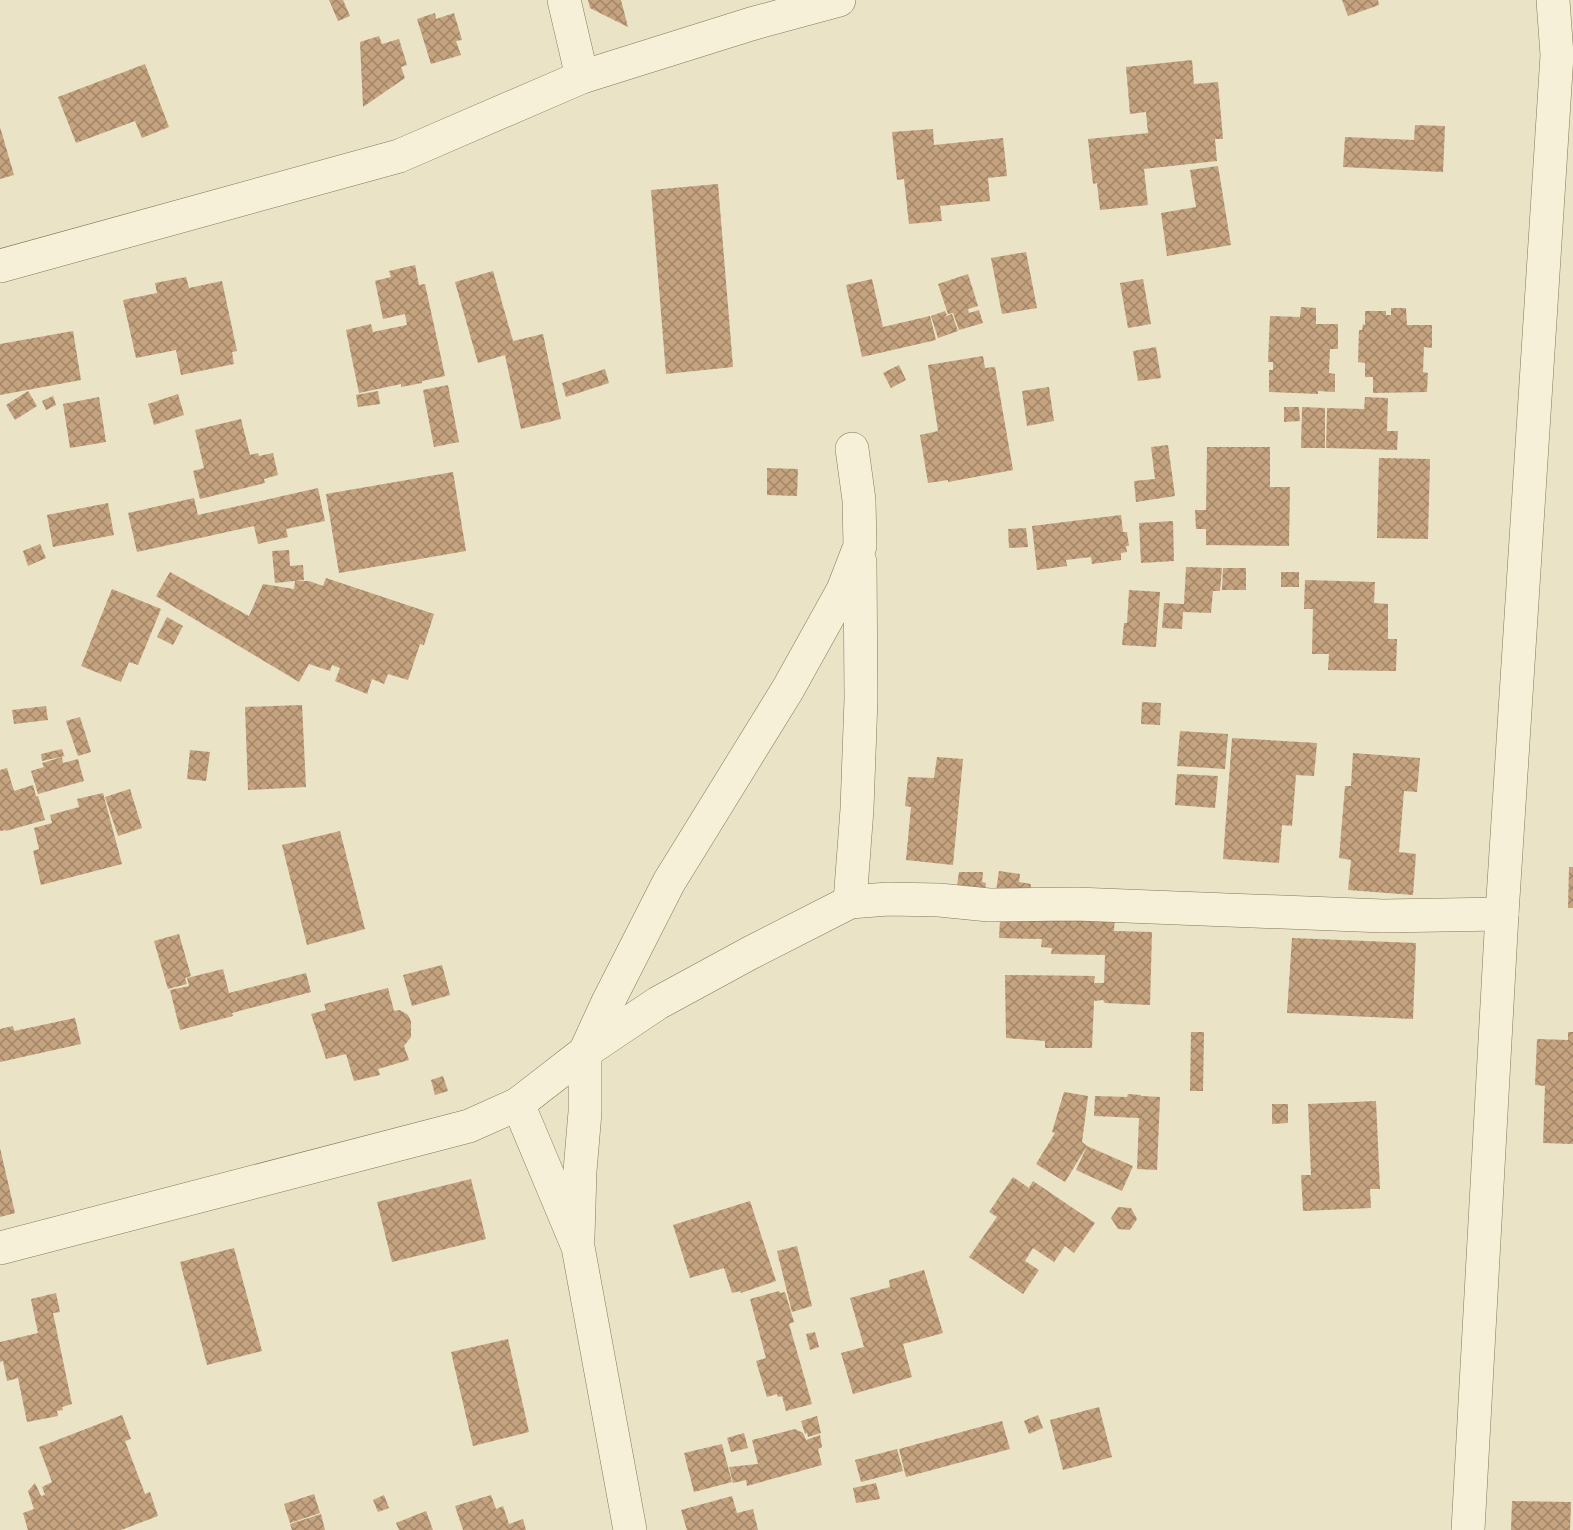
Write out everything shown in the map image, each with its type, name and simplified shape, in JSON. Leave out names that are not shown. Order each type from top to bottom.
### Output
[{"type":"street","points":[[564,0],[582,77]]},
{"type":"street","points":[[0,266],[399,156],[582,77],[751,24],[839,0]]},
{"type":"street","points":[[1468,1530],[1502,914],[1557,56],[1553,0]]},
{"type":"street","points":[[850,902],[857,809],[861,699],[859,500],[852,449]]},
{"type":"street","points":[[630,1530],[578,1247],[580,1171],[585,1112],[585,1052],[669,882],[788,689],[843,590],[860,546]]},
{"type":"street","points":[[0,1248],[469,1126],[518,1104],[585,1052],[658,1003],[850,902],[888,899],[939,900],[989,905],[1076,904],[1383,916],[1502,914]]},
{"type":"street","points":[[518,1104],[578,1247]]},
{"type":"building","points":[[329,0],[343,0],[350,16],[338,21]]},
{"type":"building","points":[[588,0],[621,0],[628,27],[590,8]]},
{"type":"building","points":[[1342,0],[1378,0],[1379,5],[1348,16]]},
{"type":"building","points":[[435,13],[436,19],[454,13],[462,40],[456,41],[461,55],[431,64],[417,19]]},
{"type":"building","points":[[379,36],[382,44],[399,39],[407,65],[401,67],[405,78],[363,107],[360,42]]},
{"type":"building","points":[[1192,60],[1194,84],[1218,82],[1223,139],[1215,139],[1217,161],[1144,169],[1148,205],[1100,210],[1097,183],[1093,184],[1088,139],[1148,133],[1146,112],[1130,114],[1126,67]]},
{"type":"building","points":[[145,64],[169,127],[142,138],[135,121],[76,143],[58,97]]},
{"type":"building","points":[[1415,125],[1445,126],[1443,172],[1343,167],[1345,137],[1414,140]]},
{"type":"building","points":[[0,127],[14,175],[0,179]]},
{"type":"building","points":[[933,129],[934,145],[1003,138],[1007,176],[988,178],[990,201],[940,206],[942,221],[909,224],[904,179],[897,180],[892,132]]},
{"type":"building","points":[[1218,166],[1231,245],[1167,256],[1161,213],[1196,207],[1190,170]]},
{"type":"building","points":[[718,184],[733,367],[666,374],[651,190]]},
{"type":"building","points":[[1026,252],[1037,308],[1002,314],[991,258]]},
{"type":"building","points":[[415,265],[419,285],[425,284],[445,376],[422,381],[422,383],[401,387],[401,384],[359,393],[346,330],[371,324],[373,332],[407,325],[405,314],[383,319],[375,281],[391,277],[389,271]]},
{"type":"building","points":[[493,271],[513,341],[543,334],[561,419],[521,429],[505,355],[478,363],[455,282]]},
{"type":"building","points":[[968,274],[978,306],[968,309],[969,313],[979,310],[983,323],[959,330],[953,313],[948,314],[938,284]]},
{"type":"building","points":[[186,277],[189,288],[222,281],[237,351],[232,352],[234,364],[181,375],[176,350],[136,358],[123,300],[157,293],[155,283]]},
{"type":"building","points":[[872,279],[883,327],[930,316],[936,340],[862,357],[846,285]]},
{"type":"building","points":[[1143,279],[1151,324],[1128,328],[1120,283]]},
{"type":"building","points":[[1301,307],[1316,308],[1316,324],[1338,324],[1338,349],[1330,349],[1329,373],[1335,374],[1335,392],[1318,391],[1318,394],[1269,392],[1269,370],[1273,370],[1273,362],[1268,362],[1270,316],[1300,317]]},
{"type":"building","points":[[1391,308],[1406,308],[1407,325],[1432,325],[1432,348],[1424,347],[1423,372],[1428,373],[1427,392],[1373,393],[1373,377],[1365,377],[1365,363],[1358,362],[1359,330],[1362,330],[1363,324],[1365,325],[1365,311],[1386,311],[1386,315],[1391,315]]},
{"type":"building","points":[[945,311],[947,315],[943,317],[952,314],[958,331],[938,338],[931,316]]},
{"type":"building","points":[[73,331],[81,380],[0,395],[0,344]]},
{"type":"building","points":[[1156,347],[1161,378],[1138,381],[1133,351]]},
{"type":"building","points":[[983,356],[985,368],[995,367],[1013,470],[948,482],[948,480],[928,483],[920,435],[938,431],[928,365]]},
{"type":"building","points":[[899,365],[906,380],[891,388],[883,373]]},
{"type":"building","points":[[605,369],[609,383],[566,397],[562,383]]},
{"type":"building","points":[[448,385],[459,442],[434,447],[423,390]]},
{"type":"building","points":[[1049,387],[1054,421],[1027,426],[1022,391]]},
{"type":"building","points":[[28,391],[37,406],[15,420],[6,405]]},
{"type":"building","points":[[378,391],[380,404],[358,407],[356,395]]},
{"type":"building","points":[[178,394],[184,415],[154,425],[148,404]]},
{"type":"building","points":[[53,396],[56,405],[46,410],[42,401]]},
{"type":"building","points":[[99,397],[106,442],[70,448],[63,404]]},
{"type":"building","points":[[1365,397],[1388,398],[1387,431],[1398,431],[1397,450],[1326,448],[1327,408],[1364,409]]},
{"type":"building","points":[[1284,407],[1299,407],[1300,421],[1284,422]]},
{"type":"building","points":[[1302,407],[1325,408],[1325,448],[1301,448]]},
{"type":"building","points":[[241,419],[250,455],[273,453],[278,475],[264,479],[265,483],[200,499],[193,471],[204,468],[195,430]]},
{"type":"building","points":[[1168,445],[1175,496],[1136,502],[1134,481],[1155,479],[1151,447]]},
{"type":"building","points":[[1207,447],[1270,447],[1270,487],[1290,487],[1289,546],[1206,545],[1206,529],[1196,529],[1195,510],[1206,510]]},
{"type":"building","points":[[1379,458],[1430,459],[1428,539],[1377,538]]},
{"type":"building","points":[[767,468],[798,469],[797,496],[767,495]]},
{"type":"building","points":[[453,472],[466,551],[339,573],[326,494]]},
{"type":"building","points":[[318,488],[325,521],[286,529],[288,537],[258,544],[254,526],[137,552],[128,513],[194,498],[198,515]]},
{"type":"building","points":[[108,503],[114,535],[53,547],[47,515]]},
{"type":"building","points":[[1121,515],[1123,532],[1127,532],[1129,546],[1126,546],[1127,552],[1121,553],[1121,560],[1092,564],[1091,557],[1066,560],[1067,566],[1037,570],[1032,526]]},
{"type":"building","points":[[1173,521],[1174,561],[1141,563],[1139,523]]},
{"type":"building","points":[[1026,528],[1028,547],[1009,548],[1008,529]]},
{"type":"building","points":[[40,544],[46,558],[28,566],[23,551]]},
{"type":"building","points":[[289,550],[290,566],[303,565],[304,580],[275,583],[272,551]]},
{"type":"building","points":[[1186,567],[1222,568],[1220,591],[1213,591],[1211,613],[1183,612],[1182,629],[1162,628],[1164,603],[1184,604]]},
{"type":"building","points":[[1223,568],[1246,568],[1246,590],[1222,590]]},
{"type":"building","points":[[170,572],[249,616],[263,584],[294,589],[295,581],[309,581],[323,586],[326,578],[434,614],[424,645],[420,644],[408,680],[388,674],[384,684],[372,679],[367,694],[335,681],[340,668],[332,665],[330,671],[309,664],[299,682],[156,596]]},
{"type":"building","points":[[1281,572],[1299,572],[1299,587],[1281,587]]},
{"type":"building","points":[[1305,580],[1375,582],[1374,603],[1388,604],[1388,639],[1397,639],[1396,671],[1328,670],[1329,654],[1312,654],[1313,609],[1304,609]]},
{"type":"building","points":[[112,589],[161,609],[138,665],[129,662],[121,682],[81,666]]},
{"type":"building","points":[[1129,590],[1160,592],[1156,647],[1122,645],[1124,623],[1127,623]]},
{"type":"building","points":[[167,617],[183,626],[173,645],[157,637]]},
{"type":"building","points":[[1142,702],[1161,703],[1160,725],[1141,724]]},
{"type":"building","points":[[302,705],[306,787],[248,790],[245,707]]},
{"type":"building","points":[[46,706],[48,720],[14,724],[12,710]]},
{"type":"building","points":[[80,717],[91,752],[78,756],[66,721]]},
{"type":"building","points":[[1180,731],[1228,734],[1225,769],[1177,766]]},
{"type":"building","points":[[1232,738],[1317,743],[1314,776],[1296,775],[1292,826],[1282,825],[1279,863],[1223,859]]},
{"type":"building","points":[[62,749],[65,756],[42,761],[41,754]]},
{"type":"building","points":[[190,750],[210,752],[206,781],[187,779]]},
{"type":"building","points":[[1353,753],[1420,758],[1417,792],[1404,791],[1399,852],[1416,854],[1413,895],[1348,890],[1351,860],[1339,858],[1345,786],[1351,786]]},
{"type":"building","points":[[62,757],[63,763],[78,759],[84,781],[38,794],[31,771],[44,767],[42,763]]},
{"type":"building","points":[[937,757],[963,759],[953,865],[906,860],[911,807],[905,806],[908,777],[934,778]]},
{"type":"building","points":[[7,768],[14,791],[33,785],[45,820],[0,831],[0,770]]},
{"type":"building","points":[[1177,774],[1218,776],[1215,808],[1175,805]]},
{"type":"building","points":[[130,789],[142,828],[118,836],[105,797]]},
{"type":"building","points":[[103,793],[122,864],[41,885],[33,851],[39,849],[34,828],[52,823],[50,815],[79,807],[77,799]]},
{"type":"building","points":[[340,831],[365,929],[307,945],[282,845]]},
{"type":"building","points":[[1569,867],[1573,867],[1573,908],[1568,908]]},
{"type":"building","points":[[999,871],[1020,874],[1019,882],[1031,884],[1030,894],[996,891]]},
{"type":"building","points":[[959,872],[983,872],[982,882],[986,883],[984,896],[957,886]]},
{"type":"building","points":[[1115,915],[1114,931],[1152,932],[1150,1005],[1094,1001],[1092,1048],[1045,1048],[1045,1041],[1006,1038],[1005,975],[1095,976],[1094,983],[1104,983],[1105,955],[1051,954],[1052,948],[1041,947],[1042,939],[999,938],[1000,920]]},
{"type":"building","points":[[179,934],[191,976],[185,978],[187,984],[168,989],[154,941]]},
{"type":"building","points":[[1292,938],[1416,943],[1413,1019],[1287,1013]]},
{"type":"building","points":[[442,965],[450,995],[412,1006],[403,975]]},
{"type":"building","points":[[223,969],[229,993],[306,973],[311,992],[232,1013],[233,1016],[180,1030],[170,990],[189,986],[187,978]]},
{"type":"building","points":[[388,988],[394,1011],[400,1010],[408,1015],[411,1021],[411,1037],[404,1046],[409,1060],[378,1069],[380,1075],[354,1081],[346,1054],[326,1059],[311,1014],[326,1010],[324,1004]]},
{"type":"building","points":[[75,1018],[81,1044],[0,1062],[0,1029],[13,1026],[14,1031]]},
{"type":"building","points":[[1191,1032],[1204,1032],[1203,1091],[1190,1091]]},
{"type":"building","points":[[1568,1032],[1573,1032],[1573,1144],[1543,1143],[1545,1086],[1535,1085],[1537,1039],[1568,1040]]},
{"type":"building","points":[[443,1076],[448,1091],[435,1095],[431,1080]]},
{"type":"building","points":[[1064,1092],[1088,1096],[1082,1142],[1087,1146],[1065,1182],[1036,1164],[1055,1133],[1052,1132]]},
{"type":"building","points":[[1128,1094],[1160,1097],[1157,1170],[1137,1169],[1139,1118],[1094,1116],[1095,1096],[1127,1097]]},
{"type":"building","points":[[1376,1101],[1380,1189],[1370,1189],[1371,1208],[1303,1211],[1301,1175],[1311,1175],[1308,1104]]},
{"type":"building","points":[[1272,1104],[1288,1104],[1288,1123],[1272,1124]]},
{"type":"building","points":[[1087,1146],[1133,1166],[1122,1191],[1076,1170]]},
{"type":"building","points":[[0,1148],[15,1213],[0,1217]]},
{"type":"building","points":[[1013,1177],[1029,1188],[1033,1181],[1095,1223],[1074,1253],[1065,1246],[1054,1262],[1033,1248],[1025,1261],[1039,1270],[1023,1294],[969,1257],[997,1217],[989,1212]]},
{"type":"building","points":[[471,1179],[486,1239],[392,1262],[377,1202]]},
{"type":"building","points":[[750,1201],[776,1281],[741,1293],[740,1291],[732,1293],[724,1268],[690,1278],[673,1225]]},
{"type":"building","points":[[1118,1207],[1131,1208],[1137,1219],[1130,1230],[1118,1229],[1111,1218]]},
{"type":"building","points":[[797,1246],[812,1306],[792,1312],[777,1251]]},
{"type":"building","points":[[234,1248],[262,1351],[207,1365],[180,1262]]},
{"type":"building","points":[[924,1270],[943,1333],[903,1344],[912,1377],[853,1394],[841,1353],[864,1347],[850,1298],[890,1287],[889,1280]]},
{"type":"building","points":[[779,1291],[780,1293],[785,1292],[794,1322],[789,1324],[812,1404],[786,1411],[782,1396],[778,1397],[777,1394],[767,1397],[756,1361],[766,1358],[750,1299]]},
{"type":"building","points":[[56,1293],[60,1312],[53,1313],[72,1404],[57,1411],[58,1416],[27,1422],[18,1378],[7,1381],[3,1361],[0,1362],[0,1342],[38,1333],[31,1299]]},
{"type":"building","points":[[815,1332],[819,1347],[810,1350],[806,1334]]},
{"type":"building","points":[[508,1339],[529,1432],[473,1446],[451,1352]]},
{"type":"building","points":[[1099,1407],[1112,1457],[1063,1470],[1050,1420]]},
{"type":"building","points":[[122,1415],[131,1439],[125,1441],[145,1494],[150,1492],[158,1516],[121,1530],[28,1530],[23,1513],[34,1509],[28,1491],[35,1483],[41,1496],[45,1495],[42,1487],[52,1482],[39,1447]]},
{"type":"building","points":[[1038,1415],[1043,1428],[1029,1434],[1024,1421]]},
{"type":"building","points":[[817,1416],[821,1433],[808,1437],[801,1421]]},
{"type":"building","points":[[1002,1421],[1010,1449],[906,1477],[899,1449]]},
{"type":"building","points":[[795,1429],[803,1433],[806,1440],[820,1435],[822,1447],[818,1449],[822,1465],[747,1486],[746,1480],[733,1483],[729,1467],[758,1464],[752,1440]]},
{"type":"building","points":[[744,1433],[748,1448],[731,1452],[727,1438]]},
{"type":"building","points":[[722,1444],[732,1482],[694,1492],[684,1453]]},
{"type":"building","points":[[897,1449],[903,1471],[861,1482],[855,1460]]},
{"type":"building","points":[[876,1483],[880,1499],[856,1503],[853,1488]]},
{"type":"building","points":[[314,1494],[320,1513],[290,1523],[284,1504]]},
{"type":"building","points":[[384,1495],[389,1508],[378,1512],[373,1500]]},
{"type":"building","points":[[491,1495],[496,1509],[503,1506],[509,1524],[523,1519],[526,1530],[463,1530],[455,1506]]},
{"type":"building","points":[[732,1496],[737,1513],[753,1509],[758,1530],[687,1530],[681,1510]]},
{"type":"building","points":[[1512,1501],[1571,1502],[1570,1530],[1511,1530]]},
{"type":"building","points":[[426,1511],[433,1530],[399,1530],[396,1523]]},
{"type":"building","points":[[321,1514],[325,1530],[292,1530],[290,1524]]}]
